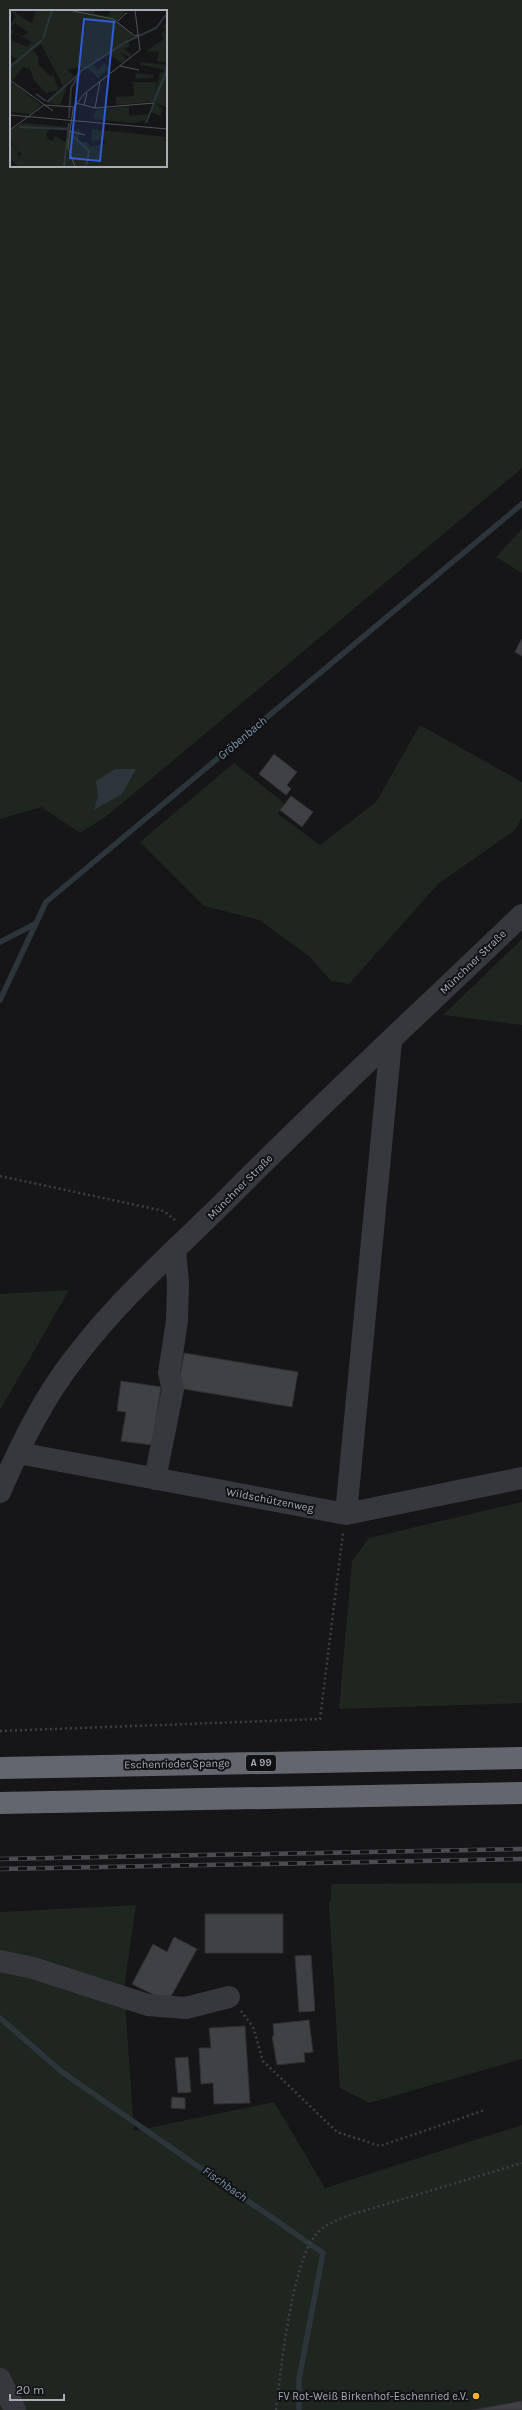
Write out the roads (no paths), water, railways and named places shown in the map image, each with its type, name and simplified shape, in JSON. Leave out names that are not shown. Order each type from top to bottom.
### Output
[{"type":"highway","name":"Eschenrieder Spange","points":[[0,1768],[522,1758]]},
{"type":"highway","points":[[0,1803],[522,1793]]},
{"type":"street","name":"Münchner Straße","points":[[0,1492],[18,1453],[44,1404],[75,1356],[136,1286],[192,1235],[263,1163],[522,915]]},
{"type":"street","points":[[346,1514],[391,1041]]},
{"type":"street","points":[[155,1479],[173,1390],[169,1373],[177,1321],[178,1283],[175,1250]]},
{"type":"street","name":"Wildschützenweg","points":[[18,1453],[346,1514],[522,1478]]},
{"type":"street","points":[[0,1961],[33,1968],[148,2005],[186,2008],[229,1997]]},
{"type":"street","points":[[0,2379],[14,2410]]},
{"type":"waterway","name":"Gröbenbach","points":[[0,1000],[46,902],[522,504]]},
{"type":"waterway","points":[[0,942],[35,924]]},
{"type":"waterway","name":"Fischbach","points":[[0,2018],[62,2072],[323,2253],[299,2379],[299,2410]]},
{"type":"railway","points":[[0,1859],[522,1849]]},
{"type":"railway","points":[[0,1869],[522,1859]]},
{"type":"place","name":"FV Rot-Weiß Birkenhof-Eschenried e.V.","points":[[476,2396]]}]
